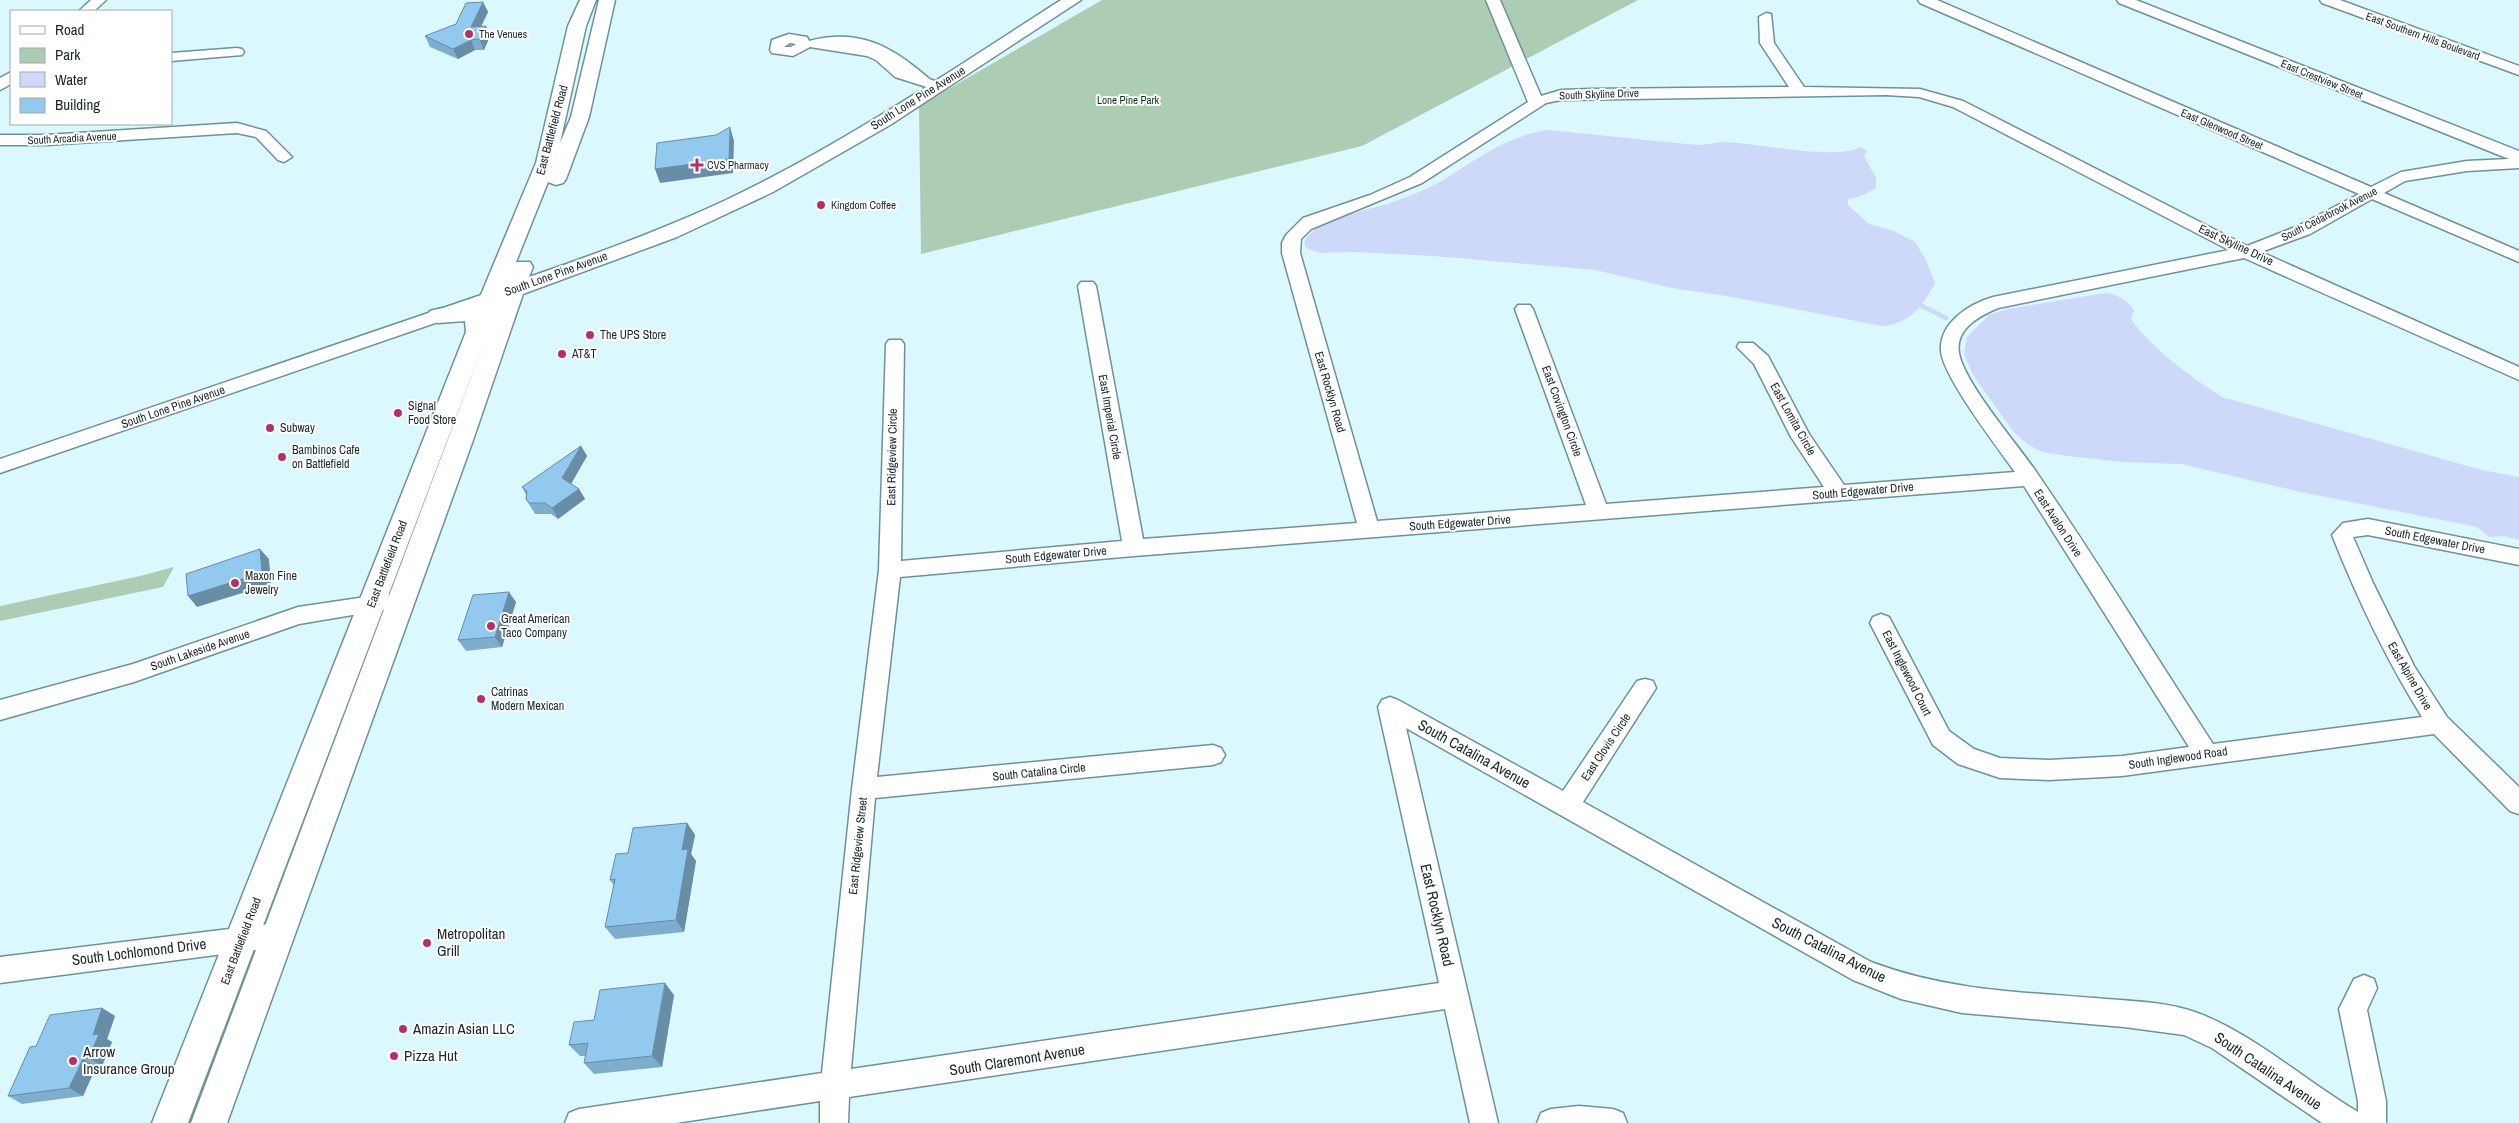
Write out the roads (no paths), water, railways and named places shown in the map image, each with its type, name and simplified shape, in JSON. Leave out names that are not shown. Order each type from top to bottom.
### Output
[{"type":"main road","name":"East Battlefield Road","points":[[209,1123],[492,355],[501,294],[546,163],[577,26],[588,0]]},
{"type":"main road","name":"East Battlefield Road","points":[[170,1123],[477,332],[529,251],[580,117],[607,0]]},
{"type":"main road","name":"South Lone Pine Avenue","points":[[501,294],[678,230],[765,189],[823,158],[918,79],[1073,0]]},
{"type":"main road","points":[[529,251],[529,258],[533,265],[541,269],[568,267],[598,259]]},
{"type":"main road","points":[[438,316],[468,314],[476,318],[477,332]]},
{"type":"street","points":[[87,10],[99,0]]},
{"type":"street","points":[[1493,0],[1536,102]]},
{"type":"street","name":"East Glenwood Street","points":[[1925,0],[2519,257]]},
{"type":"street","name":"East Crestview Street","points":[[2124,0],[2519,158]]},
{"type":"street","name":"East Southern Hills Boulevard","points":[[2327,0],[2519,71]]},
{"type":"street","points":[[1766,17],[1767,43],[1800,92]]},
{"type":"street","points":[[809,44],[836,42],[887,52],[918,79]]},
{"type":"street","points":[[172,57],[237,52]]},
{"type":"street","points":[[0,86],[10,77]]},
{"type":"street","name":"South Skyline Drive","points":[[1291,253],[1292,239],[1298,230],[1309,222],[1410,184],[1471,147],[1536,102],[1554,96],[1592,92],[1920,93],[1958,104]]},
{"type":"street","name":"East Skyline Drive","points":[[1958,104],[2246,252],[2519,374]]},
{"type":"street","name":"South Arcadia Avenue","points":[[0,140],[46,140],[230,127],[261,134],[284,157]]},
{"type":"street","name":"South Cedarbrook Avenue","points":[[1993,302],[2246,252],[2304,230],[2370,192],[2401,177],[2467,166],[2519,164]]},
{"type":"street","name":"East Rocklyn Road","points":[[1291,253],[1369,530]]},
{"type":"street","name":"East Imperial Circle","points":[[1087,286],[1134,548]]},
{"type":"street","name":"South Lone Pine Avenue","points":[[0,466],[501,294]]},
{"type":"street","name":"East Avalon Drive","points":[[1993,302],[1968,316],[1957,327],[1951,341],[1950,354],[1959,376],[2030,478],[2206,754]]},
{"type":"street","name":"East Covington Circle","points":[[1524,310],[1599,512]]},
{"type":"street","name":"East Ridgeview Circle","points":[[890,570],[895,344]]},
{"type":"street","name":"East Lomita Circle","points":[[1746,347],[1761,360],[1801,437],[1839,493]]},
{"type":"street","name":"South Edgewater Drive","points":[[890,570],[1134,548],[2030,478]]},
{"type":"street","name":"South Edgewater Drive","points":[[2350,528],[2375,528],[2519,556]]},
{"type":"street","name":"East Alpine Drive","points":[[2350,528],[2343,533],[2343,541],[2406,672],[2439,724],[2519,803]]},
{"type":"street","name":"East Ridgeview Street","points":[[834,1123],[835,1087],[864,789],[890,570]]},
{"type":"street","name":"South Lakeside Avenue","points":[[0,710],[134,673],[292,618],[372,604],[402,601]]},
{"type":"street","name":"East Inglewood Court","points":[[1881,623],[1933,723]]},
{"type":"street","name":"East Clovis Circle","points":[[1567,806],[1645,688]]},
{"type":"street","name":"East Rocklyn Road","points":[[1390,707],[1484,1123]]},
{"type":"street","name":"South Catalina Avenue","points":[[1390,707],[1844,962],[1881,979],[1921,992],[1962,1000],[2124,1014],[2186,1022],[2222,1038],[2322,1107],[2349,1123]]},
{"type":"street","name":"South Inglewood Road","points":[[1933,723],[1941,738],[1966,757],[1988,766],[2012,770],[2122,766],[2439,724]]},
{"type":"street","name":"South Catalina Circle","points":[[864,789],[1213,756]]},
{"type":"street","name":"South Lochlomond Drive","points":[[0,970],[278,935]]},
{"type":"street","points":[[2364,988],[2353,1009],[2372,1101],[2372,1123]]},
{"type":"street","name":"South Claremont Avenue","points":[[579,1123],[835,1087],[1455,994]]},
{"type":"street","points":[[1551,1123],[1592,1120],[1613,1123]]},
{"type":"water","points":[[1547,130],[1698,145],[1725,142],[1739,143],[1815,152],[1849,151],[1861,147],[1867,151],[1864,156],[1876,178],[1876,188],[1859,197],[1848,199],[1848,205],[1869,224],[1894,231],[1915,242],[1925,258],[1935,283],[1926,299],[1908,318],[1892,325],[1882,326],[1727,296],[1677,289],[1595,270],[1434,256],[1354,252],[1320,253],[1306,248],[1304,242],[1311,233],[1332,220],[1385,205],[1417,193],[1438,183],[1503,144],[1531,133]]},
{"type":"water","points":[[2105,293],[2118,296],[2128,303],[2134,310],[2131,319],[2161,352],[2222,397],[2482,470],[2519,477],[2519,540],[2505,536],[2489,537],[2477,527],[2296,491],[2181,464],[2123,462],[2068,456],[2042,452],[2027,444],[2013,431],[1973,375],[1964,354],[1967,337],[1989,315],[2007,309]]},
{"type":"waterway","points":[[1920,305],[1946,318]]},
{"type":"place","name":"The Venues","points":[[469,34]]},
{"type":"place","name":"CVS Pharmacy","points":[[697,165]]},
{"type":"place","name":"Kingdom Coffee","points":[[821,205]]},
{"type":"place","name":"The UPS Store","points":[[590,335]]},
{"type":"place","name":"AT&T","points":[[562,354]]},
{"type":"place","name":"Signal Food Store","points":[[398,413]]},
{"type":"place","name":"Subway","points":[[270,428]]},
{"type":"place","name":"Bambinos Cafe on Battlefield","points":[[282,457]]},
{"type":"place","name":"Maxon Fine Jewelry","points":[[235,583]]},
{"type":"place","name":"Great American Taco Company","points":[[491,626]]},
{"type":"place","name":"Catrinas Modern Mexican","points":[[481,699]]},
{"type":"place","name":"Metropolitan Grill","points":[[427,943]]},
{"type":"place","name":"Amazin Asian LLC","points":[[403,1029]]},
{"type":"place","name":"Pizza Hut","points":[[394,1056]]},
{"type":"place","name":"Arrow Insurance Group","points":[[73,1061]]},
{"type":"park label","name":"Lone Pine Park","points":[[1128,100]]}]
